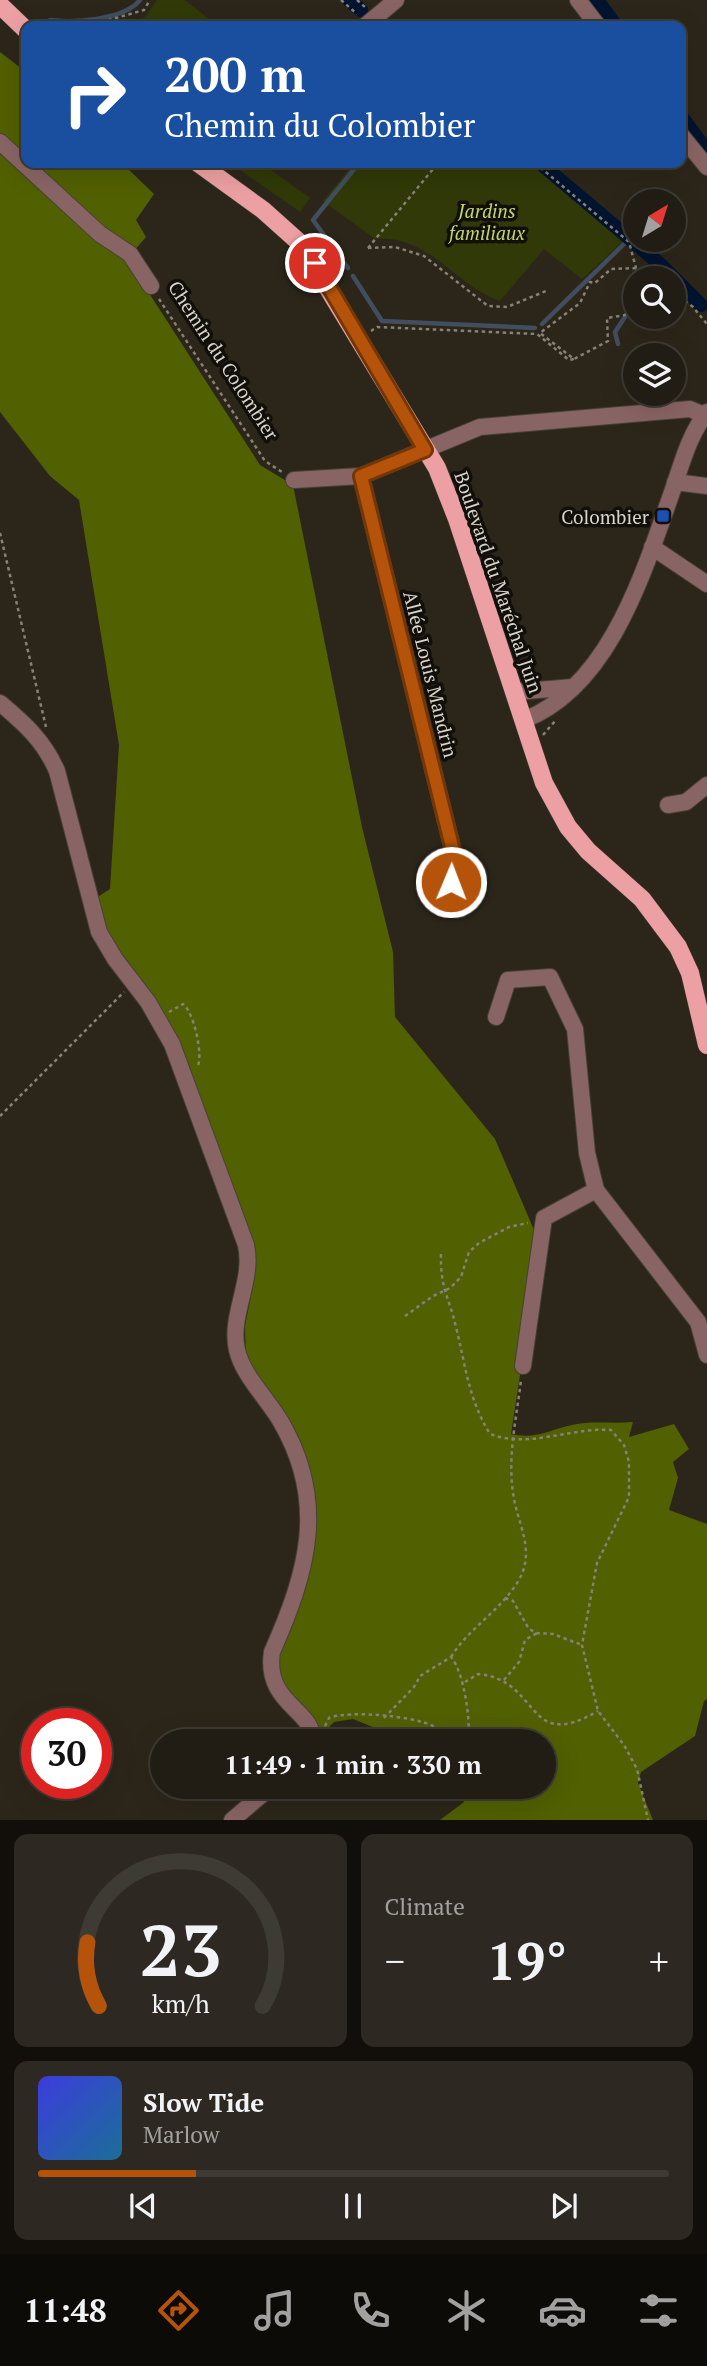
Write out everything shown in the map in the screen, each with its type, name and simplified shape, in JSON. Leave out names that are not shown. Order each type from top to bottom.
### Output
[{"type":"main road","points":[[0,5],[21,25]]},
{"type":"main road","name":"Boulevard du Maréchal Juin","points":[[205,168],[264,210],[301,244],[444,483],[544,783],[556,808],[588,851],[661,920],[678,947],[702,997],[707,1045]]},
{"type":"street","points":[[371,21],[396,0]]},
{"type":"street","points":[[578,0],[594,21]]},
{"type":"street","points":[[686,141],[707,167]]},
{"type":"street","name":"Chemin du Colombier","points":[[0,142],[21,161]]},
{"type":"street","name":"Chemin du Colombier","points":[[28,168],[100,234],[130,254],[151,286]]},
{"type":"street","points":[[294,480],[361,476],[480,427],[690,409],[706,414],[689,444],[652,547],[618,627],[605,648],[561,700],[524,720]]},
{"type":"street","name":"Allée Louis Mandrin","points":[[361,476],[455,859],[451,882]]},
{"type":"street","points":[[676,482],[707,486]]},
{"type":"street","points":[[652,547],[707,584]]},
{"type":"street","points":[[515,692],[573,687]]},
{"type":"street","points":[[0,703],[44,744],[57,771],[99,932],[172,1044],[250,1263],[235,1333],[237,1352],[247,1372],[267,1397],[289,1435],[306,1483],[309,1537],[305,1565],[272,1652],[270,1667],[277,1691],[310,1729]]},
{"type":"street","points":[[668,805],[686,802],[707,785]]},
{"type":"street","points":[[496,1017],[509,980],[550,977],[575,1029],[587,1153],[596,1191],[698,1322],[707,1355]]},
{"type":"street","points":[[523,1366],[544,1218],[596,1191]]},
{"type":"street","points":[[232,1820],[257,1799]]},
{"type":"path","points":[[106,21],[144,10],[150,0]]},
{"type":"path","points":[[434,168],[368,248],[395,247],[424,256],[488,306],[506,307],[545,291]]},
{"type":"path","points":[[541,168],[629,243],[635,266]]},
{"type":"path","points":[[574,359],[540,332],[580,303],[590,282],[595,283],[611,269],[623,269]]},
{"type":"path","name":"Chemin du Colombier","points":[[151,286],[265,461],[294,480]]},
{"type":"path","points":[[686,301],[707,324]]},
{"type":"path","points":[[359,337],[376,327],[537,334],[569,359],[574,359],[608,341],[607,318],[623,315]]},
{"type":"path","points":[[0,533],[47,729],[44,744]]},
{"type":"path","points":[[0,1116],[134,983]]},
{"type":"path","points":[[160,1023],[178,1005],[183,1004],[191,1010],[201,1058],[200,1065],[188,1074],[186,1088]]},
{"type":"path","points":[[405,1316],[433,1296],[443,1293],[461,1277],[469,1252],[479,1243],[509,1227],[544,1218]]},
{"type":"path","points":[[441,1254],[443,1293],[456,1324],[474,1407],[490,1434],[513,1441],[590,1428],[611,1430],[624,1446],[629,1462],[629,1497],[597,1563],[582,1645],[598,1711],[624,1745],[637,1769],[649,1820]]},
{"type":"path","points":[[384,1718],[414,1687],[420,1676],[451,1657],[461,1641],[505,1598],[521,1575],[527,1554],[512,1489],[510,1454],[523,1366]]},
{"type":"path","points":[[505,1598],[513,1601],[529,1629],[537,1633],[553,1634],[582,1645]]},
{"type":"path","points":[[504,1680],[519,1662],[525,1640],[537,1633]]},
{"type":"path","points":[[451,1657],[459,1666],[465,1682]]},
{"type":"path","points":[[467,1729],[462,1690],[465,1682],[478,1674],[504,1680],[538,1715],[560,1727],[570,1726],[598,1711]]},
{"type":"path","points":[[322,1729],[329,1718],[342,1712],[421,1721],[439,1729]]},
{"type":"green space","points":[[157,0],[185,0],[212,21],[128,21],[144,18]]},
{"type":"green space","points":[[0,52],[21,68],[21,168],[127,168],[154,194],[136,220],[146,237],[127,259],[260,465],[293,485],[362,827],[393,952],[395,1017],[495,1139],[540,1244],[511,1434],[530,1436],[584,1423],[633,1422],[629,1437],[674,1424],[689,1449],[673,1462],[678,1478],[669,1510],[707,1524],[707,1699],[704,1701],[695,1736],[641,1772],[638,1783],[653,1820],[440,1820],[464,1802],[462,1799],[556,1799],[556,1729],[378,1729],[353,1719],[334,1722],[327,1729],[318,1729],[279,1682],[278,1660],[314,1500],[246,1361],[245,1326],[254,1280],[254,1250],[172,1029],[118,951],[101,917],[96,898],[110,889],[119,745],[79,500],[50,476],[0,412]]},
{"type":"green space","points":[[237,168],[268,168],[310,198],[300,212]]},
{"type":"green space","name":"Jardins familiaux","points":[[350,168],[550,168],[623,229],[623,241],[582,279],[544,249],[500,301],[484,294],[411,244],[375,239],[323,201]]},
{"type":"waterway","points":[[50,20],[98,19],[123,12],[140,0]]},
{"type":"waterway","points":[[349,0],[361,10]]},
{"type":"waterway","points":[[597,0],[612,21]]},
{"type":"waterway","points":[[686,123],[707,151]]},
{"type":"waterway","points":[[348,268],[313,220],[355,168]]},
{"type":"waterway","points":[[546,168],[661,265],[701,305]]},
{"type":"waterway","points":[[542,324],[623,245]]},
{"type":"waterway","points":[[353,276],[382,321],[535,328]]},
{"type":"waterway","points":[[618,344],[615,332],[623,320]]},
{"type":"place","name":"Colombier","points":[[663,516]]},
{"type":"route","points":[[315,263],[425,450],[361,476],[455,859],[451,882]]}]
